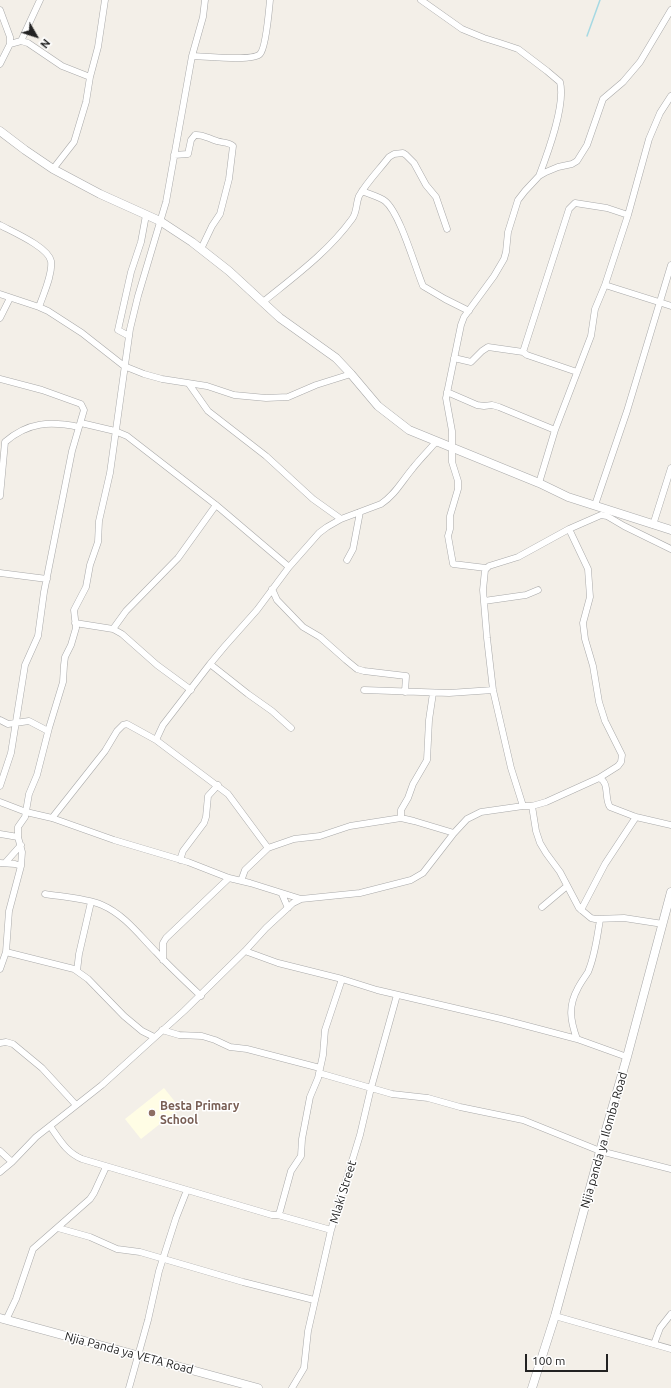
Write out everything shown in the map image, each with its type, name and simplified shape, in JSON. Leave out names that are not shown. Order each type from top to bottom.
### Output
[{"type":"street","points":[[21,41],[40,0]]},
{"type":"street","points":[[53,169],[74,142],[86,102],[90,77],[98,47],[105,0]]},
{"type":"street","points":[[0,969],[6,952],[9,911],[21,866],[22,852],[18,837],[18,827],[25,817],[30,794],[37,775],[48,731],[63,682],[65,657],[75,633],[74,610],[86,587],[90,565],[98,542],[99,521],[110,473],[129,336],[138,296],[166,202],[192,56],[203,17],[205,0]]},
{"type":"street","points":[[192,56],[241,59],[258,56],[263,48],[270,0]]},
{"type":"street","points":[[421,0],[462,29],[518,50],[547,70],[560,82],[560,100],[556,121],[550,146],[539,176]]},
{"type":"street","points":[[0,10],[10,37],[10,44],[0,64]]},
{"type":"street","points":[[671,10],[640,62],[622,82],[602,99],[587,145],[577,161],[568,166],[552,169],[539,176],[524,190],[518,200],[508,232],[504,259],[494,276],[464,317],[461,325],[447,392],[447,404],[452,431],[452,462],[458,481],[458,489],[450,516],[448,536],[453,564],[486,568],[518,557],[569,529],[604,515],[671,549]]},
{"type":"street","points":[[10,44],[21,41],[31,45],[62,66],[90,77]]},
{"type":"street","points":[[539,483],[555,430],[592,336],[595,309],[605,285],[628,215],[649,139],[660,113],[671,96]]},
{"type":"street","points":[[1,133],[53,169],[100,194],[160,221],[201,249],[229,270],[280,318],[336,358],[378,406],[409,430],[539,483],[568,497],[671,530]]},
{"type":"street","points":[[174,154],[188,154],[191,140],[195,135],[200,134],[217,141],[230,143],[234,146],[229,179],[220,214],[212,226],[201,249]]},
{"type":"street","points":[[263,302],[307,268],[334,240],[354,216],[357,201],[362,191],[389,157],[394,154],[403,153],[414,163],[426,185],[436,197],[447,229]]},
{"type":"street","points":[[362,191],[385,201],[395,215],[418,269],[423,286],[469,311]]},
{"type":"street","points":[[523,352],[569,209],[572,205],[578,202],[607,208],[628,215]]},
{"type":"street","points":[[129,336],[118,330],[131,272],[141,242],[146,215]]},
{"type":"street","points":[[0,225],[41,248],[50,259],[50,273],[39,307]]},
{"type":"street","points":[[595,505],[627,411],[671,265]]},
{"type":"street","points":[[605,285],[671,306]]},
{"type":"street","points":[[0,294],[39,307],[82,333],[124,366],[148,376],[207,386],[239,396],[266,398],[288,397],[316,385],[351,374]]},
{"type":"street","points":[[0,318],[10,298]]},
{"type":"street","points":[[454,358],[473,362],[482,351],[488,347],[523,352],[527,355],[577,372]]},
{"type":"street","points":[[0,379],[38,388],[81,404],[84,410],[73,447],[47,579],[38,636],[25,665],[11,753],[0,786]]},
{"type":"street","points":[[189,384],[209,412],[266,456],[313,499],[340,519]]},
{"type":"street","points":[[447,392],[477,405],[492,405],[499,407],[555,430]]},
{"type":"street","points":[[0,496],[2,442],[33,425],[45,423],[80,425],[115,431],[127,436],[216,505],[289,567]]},
{"type":"street","points":[[156,740],[163,725],[210,664],[257,610],[289,567],[318,533],[340,519],[381,504],[393,495],[413,468],[436,442]]},
{"type":"street","points":[[653,525],[671,468]]},
{"type":"street","points":[[113,629],[126,611],[178,558],[216,505]]},
{"type":"street","points":[[348,560],[353,548],[360,512]]},
{"type":"street","points":[[0,802],[26,812],[52,818],[114,840],[180,860],[229,878],[241,880],[301,900],[360,893],[411,880],[423,873],[454,833],[467,819],[477,814],[523,806],[532,806],[546,802],[599,778],[618,766],[621,762],[622,755],[605,721],[598,702],[592,666],[585,639],[583,623],[590,597],[588,569],[569,529]]},
{"type":"street","points":[[486,568],[484,579],[484,601],[493,690],[523,806]]},
{"type":"street","points":[[0,573],[47,579]]},
{"type":"street","points":[[272,589],[277,600],[303,627],[320,637],[352,665],[364,671],[406,676],[405,692]]},
{"type":"street","points":[[484,601],[526,595],[538,590]]},
{"type":"street","points":[[75,622],[113,629],[132,642],[157,665],[191,690]]},
{"type":"street","points":[[210,664],[291,728]]},
{"type":"street","points":[[181,683],[183,689],[183,700]]},
{"type":"street","points":[[364,690],[433,693],[493,690]]},
{"type":"street","points":[[401,818],[401,810],[408,798],[413,784],[427,760],[429,720],[433,693]]},
{"type":"street","points":[[0,720],[8,724],[29,721],[48,731]]},
{"type":"street","points":[[52,818],[105,751],[117,731],[127,724],[156,740],[218,785],[228,794],[268,848]]},
{"type":"street","points":[[599,778],[603,780],[605,784],[608,806],[614,810],[671,825]]},
{"type":"street","points":[[180,860],[184,849],[204,823],[206,817],[207,798],[218,785]]},
{"type":"street","points":[[532,806],[536,831],[540,843],[546,854],[560,872],[581,910],[591,918],[600,920],[624,918],[663,924]]},
{"type":"street","points":[[581,910],[605,864],[636,816]]},
{"type":"street","points":[[241,880],[245,870],[268,848],[294,839],[320,836],[350,826],[401,818],[454,833]]},
{"type":"street","points":[[0,834],[18,837]]},
{"type":"street","points":[[2,863],[21,845]]},
{"type":"street","points":[[2,863],[21,866]]},
{"type":"street","points":[[152,948],[164,940],[229,878]]},
{"type":"street","points":[[542,907],[567,886]]},
{"type":"street","name":"Njia panda ya Ilomba Road","points":[[532,1388],[554,1316],[627,1057],[671,892]]},
{"type":"street","points":[[45,894],[91,902],[102,905],[116,912],[128,922],[163,960],[201,996]]},
{"type":"street","points":[[282,894],[288,908]]},
{"type":"street","points":[[0,1172],[36,1137],[119,1070],[201,996],[266,928],[288,908],[301,900]]},
{"type":"street","points":[[77,971],[79,954],[91,902]]},
{"type":"street","points":[[577,1039],[570,1019],[572,1003],[577,988],[588,971],[597,939],[600,920]]},
{"type":"street","points":[[163,960],[164,940]]},
{"type":"street","points":[[245,951],[278,963],[397,995],[501,1019],[577,1039],[627,1057]]},
{"type":"street","points":[[6,952],[70,967],[77,971],[88,979],[124,1016],[142,1031],[154,1037]]},
{"type":"street","points":[[278,1215],[290,1171],[301,1156],[302,1139],[310,1097],[323,1055],[325,1030],[342,979]]},
{"type":"street","name":"Mlaki Street","points":[[292,1388],[304,1368],[307,1336],[314,1300],[331,1230],[360,1135],[371,1088],[397,995]]},
{"type":"street","points":[[162,1030],[179,1035],[202,1036],[230,1047],[247,1049],[319,1070],[392,1094],[428,1098],[460,1107],[523,1120],[600,1151],[671,1170]]},
{"type":"street","points":[[0,1043],[6,1042],[13,1044],[42,1068],[76,1105]]},
{"type":"street","points":[[50,1126],[73,1155],[106,1168],[272,1215],[278,1215],[331,1230]]},
{"type":"street","points":[[0,1151],[12,1162]]},
{"type":"street","points":[[3,1319],[16,1299],[34,1249],[92,1196],[106,1168]]},
{"type":"street","points":[[129,1388],[159,1271],[176,1218],[187,1190]]},
{"type":"street","points":[[58,1228],[90,1237],[118,1249],[140,1252],[243,1282],[314,1300]]},
{"type":"street","points":[[654,1344],[660,1328],[671,1314]]},
{"type":"street","points":[[554,1316],[671,1349]]},
{"type":"street","name":"Njia Panda ya VETA Road","points":[[3,1319],[137,1354],[258,1388]]},
{"type":"shaded area","name":"Besta Primary School","points":[[164,1088],[180,1108],[141,1139],[125,1119]]},
{"type":"waterway","points":[[587,36],[600,0]]},
{"type":"place","name":"Besta Primary School","points":[[152,1113]]}]
